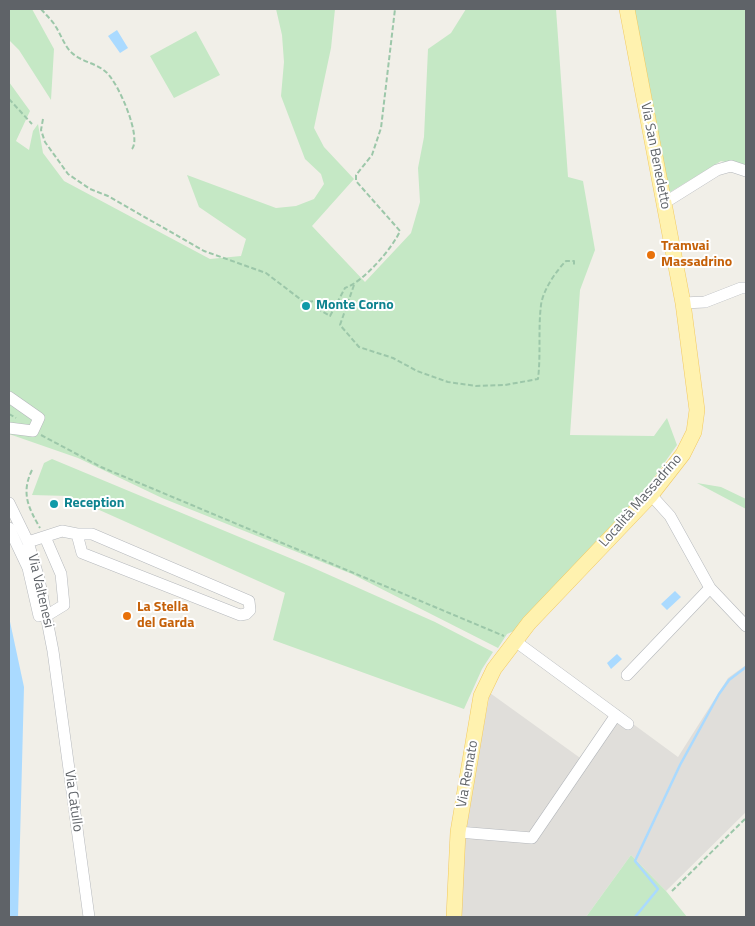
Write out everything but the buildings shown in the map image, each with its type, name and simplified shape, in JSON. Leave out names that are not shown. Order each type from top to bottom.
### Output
[{"type":"main road","name":"Via San Benedetto","points":[[627,9],[685,303]]},
{"type":"main road","name":"Località Massadrino","points":[[515,641],[529,623],[651,495],[684,454],[694,432],[697,410],[685,303]]},
{"type":"main road","name":"Via Remato","points":[[454,917],[458,832],[481,696],[494,669],[515,641]]},
{"type":"street","points":[[666,200],[717,170],[731,166],[746,171]]},
{"type":"street","points":[[685,303],[705,302],[741,288],[746,288]]},
{"type":"street","points":[[9,397],[39,418],[33,431],[9,428]]},
{"type":"street","points":[[651,495],[670,516],[710,588],[746,626]]},
{"type":"street","name":"Via Valtenesi","points":[[9,503],[28,542],[40,578],[47,635],[57,684]]},
{"type":"street","points":[[9,528],[28,568],[47,635],[50,672]]},
{"type":"street","points":[[28,542],[62,531],[92,534],[249,601],[250,610],[246,614],[240,615],[82,553],[77,534]]},
{"type":"street","points":[[45,537],[62,574],[64,605],[46,616]]},
{"type":"street","points":[[627,674],[710,588]]},
{"type":"street","points":[[515,641],[628,724]]},
{"type":"street","name":"Via Catullo","points":[[57,684],[89,917]]},
{"type":"street","points":[[458,832],[532,838],[616,715]]},
{"type":"path","points":[[41,9],[54,24],[71,53],[89,63],[97,64],[109,74],[123,100],[135,131],[135,145],[132,149]]},
{"type":"path","points":[[395,9],[381,128],[372,155],[356,175],[356,182],[400,231],[396,240],[354,285],[340,325],[359,347],[393,358],[448,382],[476,386],[505,385],[538,379],[541,356],[541,303],[557,270],[566,261],[574,261],[574,266]]},
{"type":"path","points":[[9,99],[32,124]]},
{"type":"path","points":[[43,119],[42,130],[45,142],[68,174],[90,189],[108,196],[196,247],[217,257],[266,273],[304,302],[316,301],[320,310],[330,316],[345,288],[354,285]]},
{"type":"path","points":[[33,431],[101,467],[515,641]]},
{"type":"path","points":[[32,470],[26,483],[26,495],[29,507],[45,537]]},
{"type":"path","points":[[672,891],[746,818]]},
{"type":"shaded area","points":[[746,665],[746,812],[666,891],[631,855],[586,917],[460,917],[464,827],[490,693],[583,760],[614,710],[678,757],[728,678]]},
{"type":"green space","points":[[9,9],[32,9],[54,49],[51,100],[19,50],[9,40]]},
{"type":"green space","points":[[276,9],[335,9],[331,48],[314,128],[324,147],[354,179],[312,226],[365,282],[411,233],[420,202],[418,168],[424,137],[428,49],[451,33],[466,9],[556,9],[568,177],[583,181],[595,250],[580,290],[570,435],[654,436],[667,418],[677,445],[653,479],[649,491],[514,631],[507,634],[498,648],[352,574],[162,498],[78,458],[9,434],[9,82],[30,111],[16,141],[29,150],[33,131],[38,124],[43,153],[64,181],[210,259],[241,256],[246,239],[199,207],[187,175],[276,208],[296,206],[314,199],[324,184],[321,174],[305,159],[281,96],[284,62],[282,35]]},
{"type":"green space","points":[[634,9],[746,9],[746,167],[721,161],[667,194]]},
{"type":"green space","points":[[196,31],[220,75],[174,98],[150,56]]},
{"type":"green space","points":[[52,459],[309,566],[435,622],[493,652],[482,669],[464,709],[273,640],[285,593],[68,496],[32,495],[44,463]]},
{"type":"green space","points":[[697,483],[721,487],[746,499],[746,509]]},
{"type":"green space","points":[[631,855],[666,891],[687,917],[586,917]]},
{"type":"water","points":[[117,30],[128,48],[120,53],[108,36]]},
{"type":"water","points":[[675,591],[681,597],[667,610],[661,604]]},
{"type":"water","points":[[9,617],[24,687],[18,917],[9,917]]},
{"type":"water","points":[[617,654],[622,659],[611,669],[607,663]]},
{"type":"waterway","points":[[635,917],[658,889],[635,861],[680,765],[719,694],[729,680],[746,667]]},
{"type":"place","name":"Tramvai Massadrino","points":[[651,255]]},
{"type":"place","name":"Monte Corno","points":[[306,306]]},
{"type":"place","name":"Reception","points":[[54,504]]},
{"type":"place","name":"La Stella del Garda","points":[[127,616]]}]
